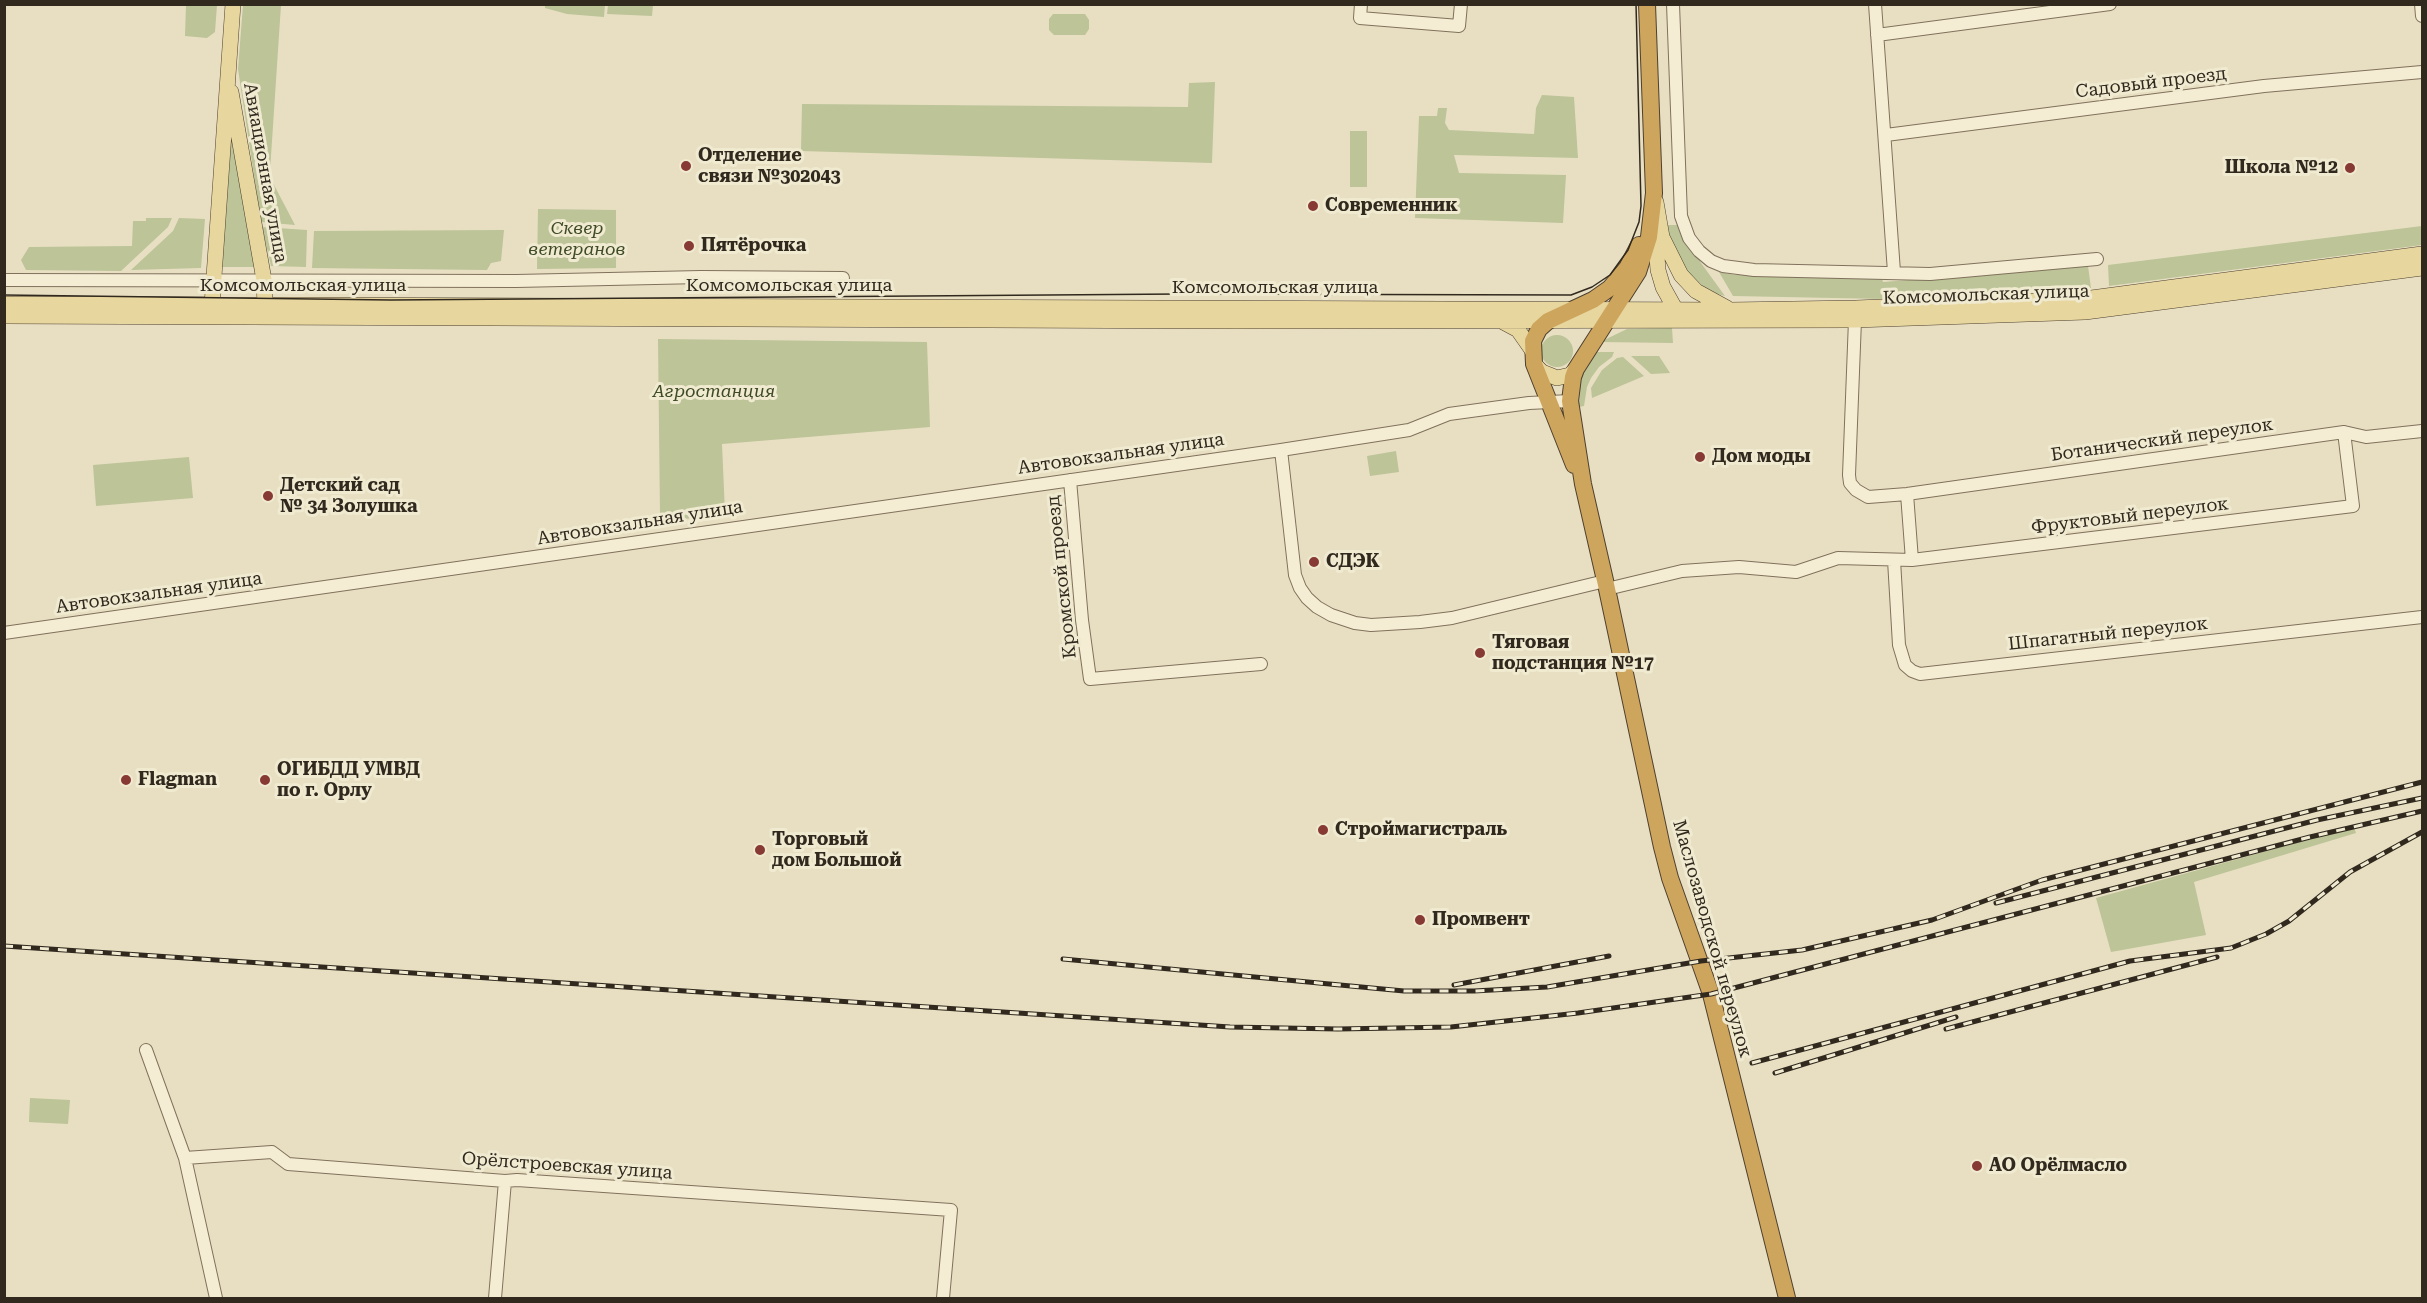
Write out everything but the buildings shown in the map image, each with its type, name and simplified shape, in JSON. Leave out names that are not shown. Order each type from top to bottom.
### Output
[{"type":"highway","points":[[1576,369],[1643,261],[1649,237],[1654,193],[1647,4]]},
{"type":"highway","points":[[1578,315],[1610,288],[1627,268],[1641,241],[1654,193]]},
{"type":"highway","name":"Комсомольская улица","points":[[1548,321],[1578,315]]},
{"type":"highway","points":[[1533,357],[1535,335],[1548,321]]},
{"type":"highway","name":"Маслозаводской переулок","points":[[1533,357],[1548,402],[1582,484]]},
{"type":"highway","name":"Маслозаводской переулок","points":[[1576,369],[1570,401],[1582,484],[1662,847],[1674,889],[1711,993],[1787,1299]]},
{"type":"main road","name":"Авиационная улица","points":[[212,305],[233,4]]},
{"type":"main road","name":"Авиационная улица","points":[[227,69],[264,280],[261,312]]},
{"type":"main road","points":[[1654,193],[1658,270],[1674,309],[1686,321]]},
{"type":"main road","points":[[1654,193],[1662,237],[1681,275],[1696,291],[1730,310]]},
{"type":"main road","name":"Комсомольская улица","points":[[1611,315],[1674,309],[1856,308],[2084,298],[2422,254]]},
{"type":"main road","name":"Комсомольская улица","points":[[4,316],[855,306],[1611,315],[1686,321],[1855,320],[2085,312],[2422,268]]},
{"type":"main road","name":"Комсомольская улица","points":[[4,304],[212,305],[261,312],[1548,321]]},
{"type":"main road","points":[[1578,315],[1586,334],[1584,354]]},
{"type":"main road","points":[[1500,321],[1518,330],[1533,357],[1550,376],[1557,378],[1570,375],[1576,369]]},
{"type":"street","points":[[1361,4],[1360,18],[1459,26],[1461,4]]},
{"type":"street","points":[[1673,4],[1681,213],[1689,238],[1711,261],[1734,268],[1930,274],[2097,259]]},
{"type":"street","points":[[1875,4],[1894,273]]},
{"type":"street","points":[[1877,35],[2110,4]]},
{"type":"street","points":[[2421,4],[2422,16]]},
{"type":"street","name":"Садовый проезд","points":[[1886,135],[2264,86],[2422,72]]},
{"type":"street","points":[[4,280],[214,282],[843,278]]},
{"type":"street","name":"Ботанический переулок","points":[[1855,320],[1849,437],[1850,483],[1861,495],[1868,497],[1907,494],[2344,432],[2366,437],[2422,432]]},
{"type":"street","name":"Автовокзальная улица","points":[[4,633],[1281,450],[1409,430],[1449,414],[1570,401]]},
{"type":"street","name":"Фруктовый переулок","points":[[1606,585],[1682,571],[1739,567],[1796,572],[1838,558],[1912,561],[2353,506],[2344,432]]},
{"type":"street","points":[[1281,450],[1294,575],[1307,598],[1331,615],[1355,623],[1371,625],[1420,622],[1452,618],[1606,585]]},
{"type":"street","name":"Кромской проезд","points":[[1070,480],[1082,620],[1090,679],[1261,664]]},
{"type":"street","points":[[1907,494],[1912,561]]},
{"type":"street","name":"Шпагатный переулок","points":[[1894,560],[1899,645],[1905,665],[1920,674],[2422,617]]},
{"type":"street","points":[[146,1050],[185,1158],[216,1299]]},
{"type":"street","name":"Орёлстроевская улица","points":[[185,1158],[272,1152],[288,1164],[506,1181],[951,1210],[943,1299]]},
{"type":"street","points":[[495,1299],[506,1181]]},
{"type":"green space","points":[[186,5],[217,5],[215,32],[207,38],[185,36]]},
{"type":"green space","points":[[243,5],[281,5],[270,171],[273,183],[295,225],[261,222],[238,69]]},
{"type":"green space","points":[[545,5],[605,5],[604,17],[567,14],[545,8]]},
{"type":"green space","points":[[608,5],[653,5],[652,16],[607,14]]},
{"type":"green space","points":[[1053,14],[1085,14],[1089,20],[1089,29],[1085,35],[1054,35],[1049,30],[1049,19]]},
{"type":"green space","points":[[1215,82],[1212,163],[801,151],[802,104],[1188,107],[1189,83]]},
{"type":"green space","points":[[1542,95],[1574,97],[1578,158],[1454,155],[1459,173],[1566,175],[1563,223],[1415,218],[1419,116],[1437,116],[1438,108],[1447,108],[1445,123],[1449,130],[1534,134],[1536,108]]},
{"type":"green space","points":[[231,118],[256,267],[219,267]]},
{"type":"green space","points":[[1350,131],[1367,131],[1367,187],[1350,187]]},
{"type":"green space","name":"Сквер ветеранов","points":[[538,209],[616,210],[616,268],[537,269]]},
{"type":"green space","points":[[146,218],[172,218],[168,227],[121,271],[26,270],[21,260],[29,247],[132,246],[133,221],[146,221]]},
{"type":"green space","points":[[179,218],[205,219],[201,268],[131,270],[173,231]]},
{"type":"green space","points":[[1667,225],[1679,225],[1701,263],[1725,296],[1709,292],[1685,269],[1668,234]]},
{"type":"green space","points":[[2422,226],[2422,245],[2109,286],[2108,265]]},
{"type":"green space","points":[[262,227],[307,230],[306,267],[271,266]]},
{"type":"green space","points":[[504,230],[501,261],[491,263],[487,270],[312,268],[314,231]]},
{"type":"green space","points":[[2088,266],[2091,288],[1885,299],[1733,296],[1719,272],[1735,275],[1881,275],[1883,282]]},
{"type":"green space","points":[[1672,328],[1673,343],[1600,342],[1627,329]]},
{"type":"green space","points":[[1557,335],[1568,340],[1573,351],[1568,362],[1557,367],[1546,362],[1541,351],[1546,340]]},
{"type":"green space","name":"Агростанция","points":[[658,339],[927,342],[930,427],[722,444],[725,513],[672,521],[660,515]]},
{"type":"green space","points":[[1597,345],[1597,352],[1614,352],[1612,357],[1599,367],[1591,378],[1584,406],[1579,407],[1580,375]]},
{"type":"green space","points":[[1631,356],[1659,356],[1670,373],[1651,374]]},
{"type":"green space","points":[[1623,357],[1644,376],[1592,398],[1591,388],[1602,370],[1617,358]]},
{"type":"green space","points":[[1396,451],[1399,472],[1370,476],[1367,456]]},
{"type":"green space","points":[[189,457],[193,498],[96,506],[93,465]]},
{"type":"green space","points":[[2354,827],[2356,833],[2194,882],[2206,935],[2111,952],[2096,898]]},
{"type":"green space","points":[[30,1098],[70,1100],[68,1124],[29,1122]]},
{"type":"tram line","points":[[4,295],[391,300],[1179,294],[1571,295],[1592,287],[1610,275],[1628,250],[1639,222],[1641,206],[1636,4]]},
{"type":"railway","points":[[1063,959],[1404,991],[1474,991],[1547,987],[1701,961],[1802,950],[1932,920],[2042,880],[2422,782]]},
{"type":"railway","points":[[1996,903],[2317,820],[2422,798]]},
{"type":"railway","points":[[4,946],[1230,1027],[1338,1029],[1451,1027],[1578,1013],[1711,994],[2310,837],[2422,811]]},
{"type":"railway","points":[[1752,1063],[2130,961],[2231,948],[2266,934],[2289,921],[2350,872],[2422,832]]},
{"type":"railway","points":[[1454,985],[1609,956]]},
{"type":"railway","points":[[1946,1029],[2217,957]]},
{"type":"railway","points":[[1775,1073],[1956,1017]]},
{"type":"place","name":"Отделение связи №302043","points":[[686,166]]},
{"type":"place","name":"Школа №12","points":[[2350,168]]},
{"type":"place","name":"Современник","points":[[1313,206]]},
{"type":"place","name":"Пятёрочка","points":[[689,246]]},
{"type":"place","name":"Дом моды","points":[[1700,457]]},
{"type":"place","name":"Детский сад № 34 Золушка","points":[[268,496]]},
{"type":"place","name":"СДЭК","points":[[1314,562]]},
{"type":"place","name":"Тяговая подстанция №17","points":[[1480,653]]},
{"type":"place","name":"Flagman","points":[[126,780]]},
{"type":"place","name":"ОГИБДД УМВД по г. Орлу","points":[[265,780]]},
{"type":"place","name":"Строймагистраль","points":[[1323,830]]},
{"type":"place","name":"Торговый дом Большой","points":[[760,850]]},
{"type":"place","name":"Промвент","points":[[1420,920]]},
{"type":"place","name":"АО Орёлмасло","points":[[1977,1166]]}]
